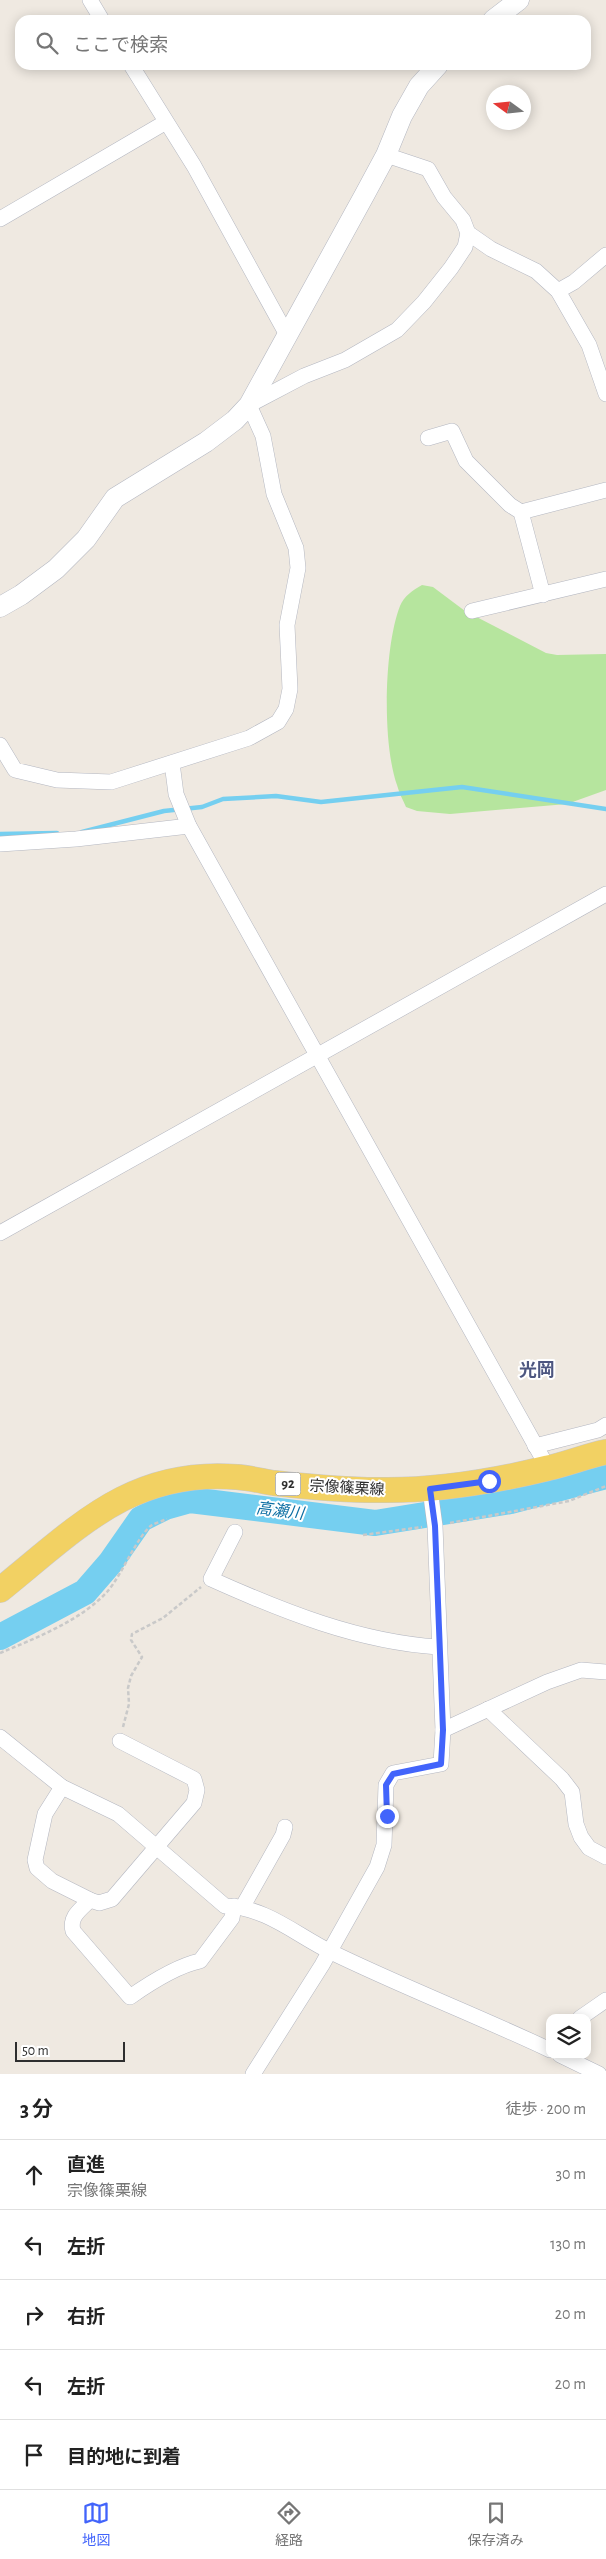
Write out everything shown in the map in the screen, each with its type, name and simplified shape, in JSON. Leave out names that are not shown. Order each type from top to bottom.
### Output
[{"type":"main road","name":"宗像篠栗線","points":[[0,1590],[85,1520],[116,1500],[143,1488],[183,1478],[238,1477],[344,1489],[430,1489],[489,1481],[548,1468],[606,1452]]},
{"type":"street","points":[[90,0],[99,15]]},
{"type":"street","points":[[500,15],[519,0]]},
{"type":"street","points":[[134,70],[194,166],[287,335]]},
{"type":"street","points":[[0,607],[21,596],[56,569],[86,539],[115,498],[206,442],[235,420],[249,405],[386,155],[402,116],[419,86],[433,70]]},
{"type":"street","points":[[0,219],[166,122]]},
{"type":"street","points":[[249,405],[304,376],[345,360],[397,330],[424,302],[465,247],[468,233],[463,220],[444,197],[428,169],[386,155]]},
{"type":"street","points":[[468,233],[491,249],[536,270],[558,290],[588,344],[606,394]]},
{"type":"street","points":[[558,290],[574,282],[606,256]]},
{"type":"street","points":[[0,745],[15,770],[57,780],[111,782],[249,738],[278,722],[286,709],[290,689],[287,625],[298,568],[296,548],[274,494],[263,436],[249,405]]},
{"type":"street","points":[[428,438],[452,430],[466,461],[510,505],[521,512],[543,594]]},
{"type":"street","points":[[521,512],[606,490]]},
{"type":"street","points":[[472,611],[606,579]]},
{"type":"street","points":[[172,763],[176,794],[189,826],[548,1468]]},
{"type":"street","points":[[0,844],[76,839],[189,826]]},
{"type":"street","points":[[0,1233],[606,894]]},
{"type":"street","points":[[535,1446],[598,1430],[606,1425]]},
{"type":"street","points":[[253,2074],[330,1952],[377,1868],[384,1845],[386,1785],[393,1774],[441,1764],[443,1730],[438,1647],[435,1526],[430,1489]]},
{"type":"street","points":[[234,1532],[211,1579],[313,1620],[404,1645],[438,1647]]},
{"type":"street","points":[[443,1730],[547,1682],[581,1670],[606,1672]]},
{"type":"street","points":[[488,1710],[562,1778],[572,1792],[576,1824],[581,1837],[589,1848],[606,1858]]},
{"type":"street","points":[[0,1736],[62,1787],[118,1814],[225,1906],[238,1906],[278,1921],[330,1952],[546,2045]]},
{"type":"street","points":[[62,1787],[45,1814],[35,1860],[37,1868],[52,1881],[99,1903],[118,1895],[156,1846],[194,1803],[197,1790],[194,1779],[120,1740]]},
{"type":"street","points":[[90,1900],[74,1917],[71,1924],[73,1931],[130,1998],[146,1986],[191,1963],[200,1961],[232,1918],[283,1835],[285,1827]]},
{"type":"street","points":[[586,2014],[606,2000]]},
{"type":"street","points":[[568,2059],[599,2074]]},
{"type":"path","points":[[363,1535],[435,1526],[569,1500],[606,1486]]},
{"type":"path","points":[[0,1653],[87,1609],[106,1592],[123,1571],[141,1538],[152,1525],[167,1519]]},
{"type":"path","points":[[120,1740],[129,1704],[128,1688],[131,1676],[142,1657],[131,1640],[132,1634],[163,1618],[211,1579]]},
{"type":"green space","points":[[422,585],[433,587],[465,611],[546,653],[557,655],[606,654],[606,790],[567,804],[450,814],[417,811],[406,807],[392,767],[389,745],[387,721],[388,670],[391,645],[400,606],[409,594]]},
{"type":"waterway","points":[[82,832],[164,811],[202,807],[223,799],[276,796],[321,802],[462,787],[606,809]]},
{"type":"waterway","points":[[0,834],[57,833]]},
{"type":"waterway","name":"高瀬川","points":[[0,1637],[85,1592],[111,1562],[141,1519],[165,1507],[190,1500],[375,1523],[511,1501],[606,1476]]},
{"type":"district","name":"光岡","points":[[537,1371]]},
{"type":"route","points":[[387,1816],[386,1785],[393,1774],[441,1764],[443,1730],[438,1647],[435,1526],[430,1489],[489,1481]]}]
